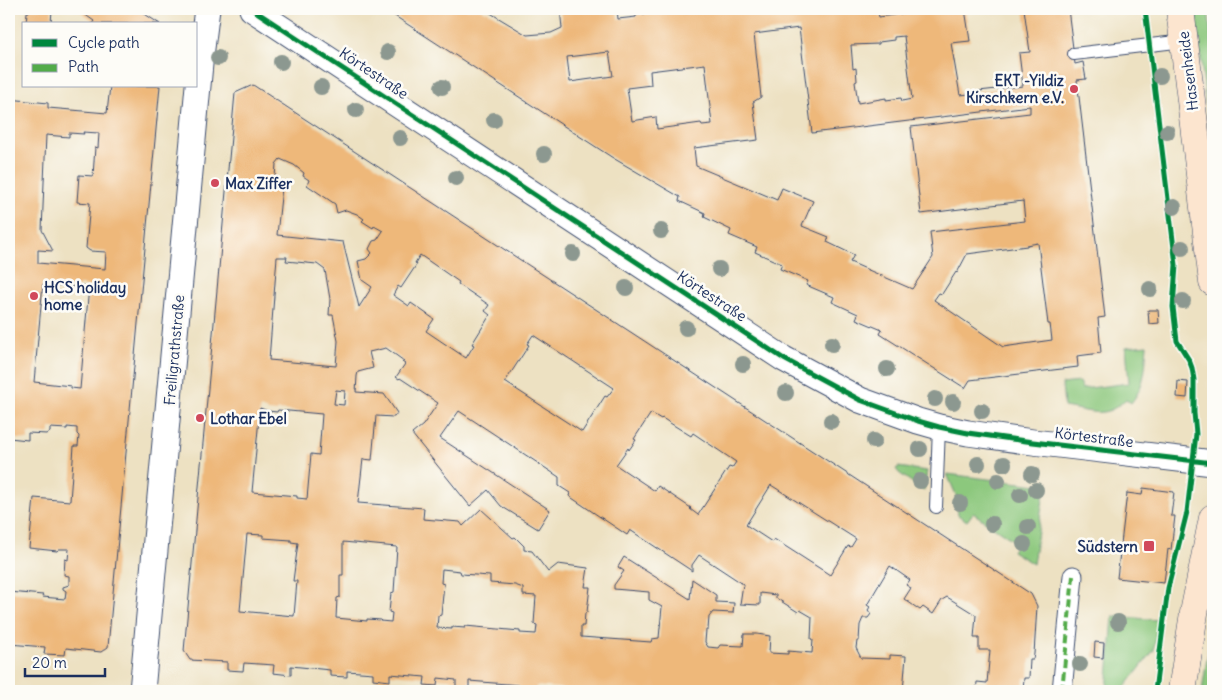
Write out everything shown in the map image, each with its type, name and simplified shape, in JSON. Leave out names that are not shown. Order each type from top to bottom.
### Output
[{"type":"main road","name":"Hasenheide","points":[[1180,9],[1213,282]]},
{"type":"main road","points":[[1182,691],[1194,613],[1213,518]]},
{"type":"street","name":"Freiligrathstraße","points":[[198,85],[208,9]]},
{"type":"street","name":"Körtestraße","points":[[252,9],[784,359],[860,400],[918,421],[968,433],[1213,463]]},
{"type":"street","name":"Freiligrathstraße","points":[[142,691],[198,88]]},
{"type":"street","points":[[1062,691],[1073,576]]},
{"type":"lane","points":[[1074,54],[1184,41]]},
{"type":"lane","points":[[936,507],[939,427]]},
{"type":"green space","points":[[1195,9],[1208,9],[1213,54],[1213,164]]},
{"type":"green space","points":[[1147,345],[1142,382],[1131,403],[1126,399],[1118,406],[1104,412],[1090,412],[1064,407],[1062,384],[1079,382],[1082,389],[1129,383],[1126,347]]},
{"type":"green space","points":[[898,467],[927,471],[924,491],[899,473],[896,469]]},
{"type":"green space","points":[[947,474],[1045,486],[1033,564],[1012,551],[1017,543],[973,513],[967,521],[958,515],[956,495]]},
{"type":"green space","points":[[1113,616],[1158,620],[1154,650],[1122,691],[1107,691]]},
{"type":"green space","points":[[1213,620],[1213,691],[1202,691]]},
{"type":"building","points":[[29,9],[52,9],[51,22],[26,22],[27,12],[29,12]]},
{"type":"building","points":[[77,9],[137,9],[157,22],[93,22]]},
{"type":"building","points":[[384,9],[480,9],[487,11],[527,35],[551,33],[562,28],[560,9],[617,9],[618,19],[636,17],[636,15],[643,14],[696,9],[877,9],[879,17],[915,12],[914,9],[965,9],[970,41],[951,43],[960,95],[1023,86],[1019,53],[1030,52],[1024,9],[1068,9],[1075,64],[1083,62],[1086,79],[1077,80],[1105,317],[1098,318],[1101,353],[1077,356],[1078,367],[970,380],[965,388],[880,334],[882,330],[856,319],[858,314],[832,302],[834,297],[806,285],[808,281],[780,269],[782,264],[755,252],[757,247],[729,235],[731,230],[704,217],[705,213],[679,201],[680,197],[613,158]],"holes":[[[799,28],[812,133],[1030,106],[1030,113],[911,127],[921,214],[1023,201],[1025,221],[930,232],[933,257],[912,289],[850,262],[854,255],[827,242],[829,237],[802,226],[813,201],[782,188],[777,200],[696,166],[694,148],[758,140],[753,102],[761,97],[754,34]],[[904,36],[912,99],[902,101],[901,98],[886,100],[886,98],[858,103],[855,82],[857,81],[856,68],[853,69],[851,45],[879,44],[879,42],[894,40],[894,37]],[[609,52],[613,76],[570,82],[567,57]],[[705,64],[712,124],[702,125],[701,123],[657,129],[656,117],[632,121],[627,88],[651,85],[650,71]],[[1038,243],[1048,324],[1050,324],[1052,340],[1003,347],[934,300],[939,293],[942,294],[957,273],[967,254]]]},
{"type":"building","points":[[253,85],[1031,594],[1037,606],[1034,654],[1033,659],[1030,659],[1029,678],[1024,678],[1023,691],[976,691],[977,682],[987,683],[990,650],[979,650],[979,638],[974,638],[976,615],[947,597],[942,600],[933,614],[923,607],[920,610],[904,599],[911,588],[906,585],[910,580],[890,566],[867,605],[870,607],[868,610],[871,614],[868,618],[863,618],[856,648],[861,658],[890,659],[890,655],[906,656],[903,691],[569,691],[569,689],[536,686],[535,691],[519,691],[519,685],[469,681],[469,689],[456,688],[456,680],[438,678],[437,686],[424,685],[425,677],[390,674],[390,681],[373,679],[373,673],[347,671],[347,677],[330,676],[330,670],[291,666],[291,675],[273,673],[274,665],[244,663],[243,671],[227,670],[227,662],[190,660],[184,651],[235,93]],"holes":[[[280,159],[294,165],[309,180],[307,185],[335,204],[337,213],[346,210],[357,214],[364,219],[362,221],[373,228],[374,226],[383,231],[377,240],[373,241],[369,249],[372,253],[366,259],[358,261],[362,280],[372,287],[359,307],[343,242],[277,235],[282,187],[277,186],[277,177],[275,177],[276,164]],[[420,255],[489,305],[485,311],[490,315],[472,344],[474,345],[466,358],[426,331],[434,319],[411,303],[409,306],[393,295],[398,286],[401,288],[417,264],[415,263]],[[277,257],[287,257],[286,261],[317,264],[325,270],[330,299],[329,315],[333,315],[338,341],[336,366],[269,360]],[[533,335],[614,388],[607,397],[605,396],[582,432],[505,382],[529,345],[527,344]],[[386,348],[404,361],[402,362],[405,364],[396,377],[438,403],[423,425],[412,434],[470,506],[488,490],[501,506],[538,529],[550,510],[440,438],[459,411],[559,477],[559,486],[570,493],[569,496],[627,535],[630,530],[692,571],[692,565],[699,555],[743,584],[740,604],[760,605],[760,593],[776,595],[776,598],[798,612],[800,610],[812,617],[812,653],[788,651],[788,654],[769,653],[770,636],[757,634],[744,634],[743,646],[720,645],[718,648],[708,647],[705,642],[709,617],[713,612],[733,613],[734,603],[716,602],[716,595],[692,579],[690,599],[624,557],[618,567],[624,571],[614,585],[614,589],[649,592],[649,600],[662,607],[659,638],[652,639],[651,642],[581,637],[581,626],[584,626],[590,587],[585,587],[588,568],[558,564],[548,572],[532,551],[524,550],[524,546],[515,537],[513,538],[481,509],[463,526],[460,522],[423,519],[424,508],[358,503],[363,459],[372,460],[376,416],[394,417],[397,413],[384,394],[356,392],[358,372],[373,368],[369,352]],[[336,390],[345,391],[344,405],[334,404]],[[260,408],[277,412],[278,410],[322,414],[319,455],[311,454],[307,499],[297,498],[297,496],[252,492]],[[651,413],[691,436],[693,433],[736,462],[732,468],[729,467],[698,515],[691,508],[658,486],[655,491],[616,465],[628,448],[629,450]],[[771,485],[856,539],[851,547],[848,546],[830,575],[774,539],[772,542],[746,525]],[[247,534],[263,535],[263,538],[291,540],[291,542],[298,543],[293,581],[297,581],[294,616],[240,611]],[[343,542],[397,547],[394,592],[391,593],[389,612],[392,613],[391,622],[336,618],[337,598],[340,597],[340,575],[343,575]],[[442,569],[460,571],[461,574],[490,576],[490,583],[515,585],[523,588],[523,595],[536,596],[534,624],[537,625],[536,634],[465,626],[465,628],[452,627],[452,629],[437,628],[438,616],[441,615],[444,584],[441,583]]]},
{"type":"building","points":[[110,88],[160,88],[108,647],[101,652],[66,648],[65,655],[44,654],[45,647],[9,644],[9,592],[65,599],[66,591],[63,587],[69,585],[69,576],[64,575],[65,559],[68,560],[69,549],[59,549],[57,551],[29,548],[34,498],[70,501],[74,446],[78,446],[79,436],[77,428],[50,428],[50,432],[47,434],[28,433],[28,440],[9,438],[9,215],[11,215],[14,156],[9,155],[9,99],[48,103],[48,108],[107,113]],"holes":[[[69,133],[99,133],[98,148],[95,147],[93,176],[79,175],[77,202],[90,203],[86,248],[90,251],[106,252],[105,269],[38,263],[38,250],[53,251],[42,230],[46,135],[69,137]],[[43,284],[79,287],[79,285],[89,286],[80,389],[71,388],[71,386],[34,382]]]},
{"type":"building","points":[[1148,310],[1158,310],[1159,323],[1149,324]]},
{"type":"building","points":[[1178,381],[1188,382],[1187,398],[1177,397]]},
{"type":"building","points":[[1143,488],[1174,492],[1171,516],[1175,516],[1171,550],[1168,549],[1164,583],[1117,578],[1127,493],[1142,495]]},
{"type":"building","points":[[1095,642],[1104,643],[1103,658],[1094,657]]},
{"type":"marked path","points":[[1062,691],[1073,576]]},
{"type":"cycle path","points":[[252,9],[784,359],[860,400],[918,421],[968,433],[1213,463]]},
{"type":"cycle path","points":[[1145,9],[1176,265],[1173,307],[1177,341],[1192,368],[1196,434],[1187,512],[1168,588],[1155,691]]},
{"type":"place","name":"EKT -Yildiz Kirschkern e.V.","points":[[1074,89]]},
{"type":"place","name":"Max Ziffer","points":[[215,183]]},
{"type":"place","name":"HCS holiday home","points":[[34,296]]},
{"type":"place","name":"Lothar Ebel","points":[[200,418]]},
{"type":"place","name":"Südstern","points":[[1149,546]]}]
